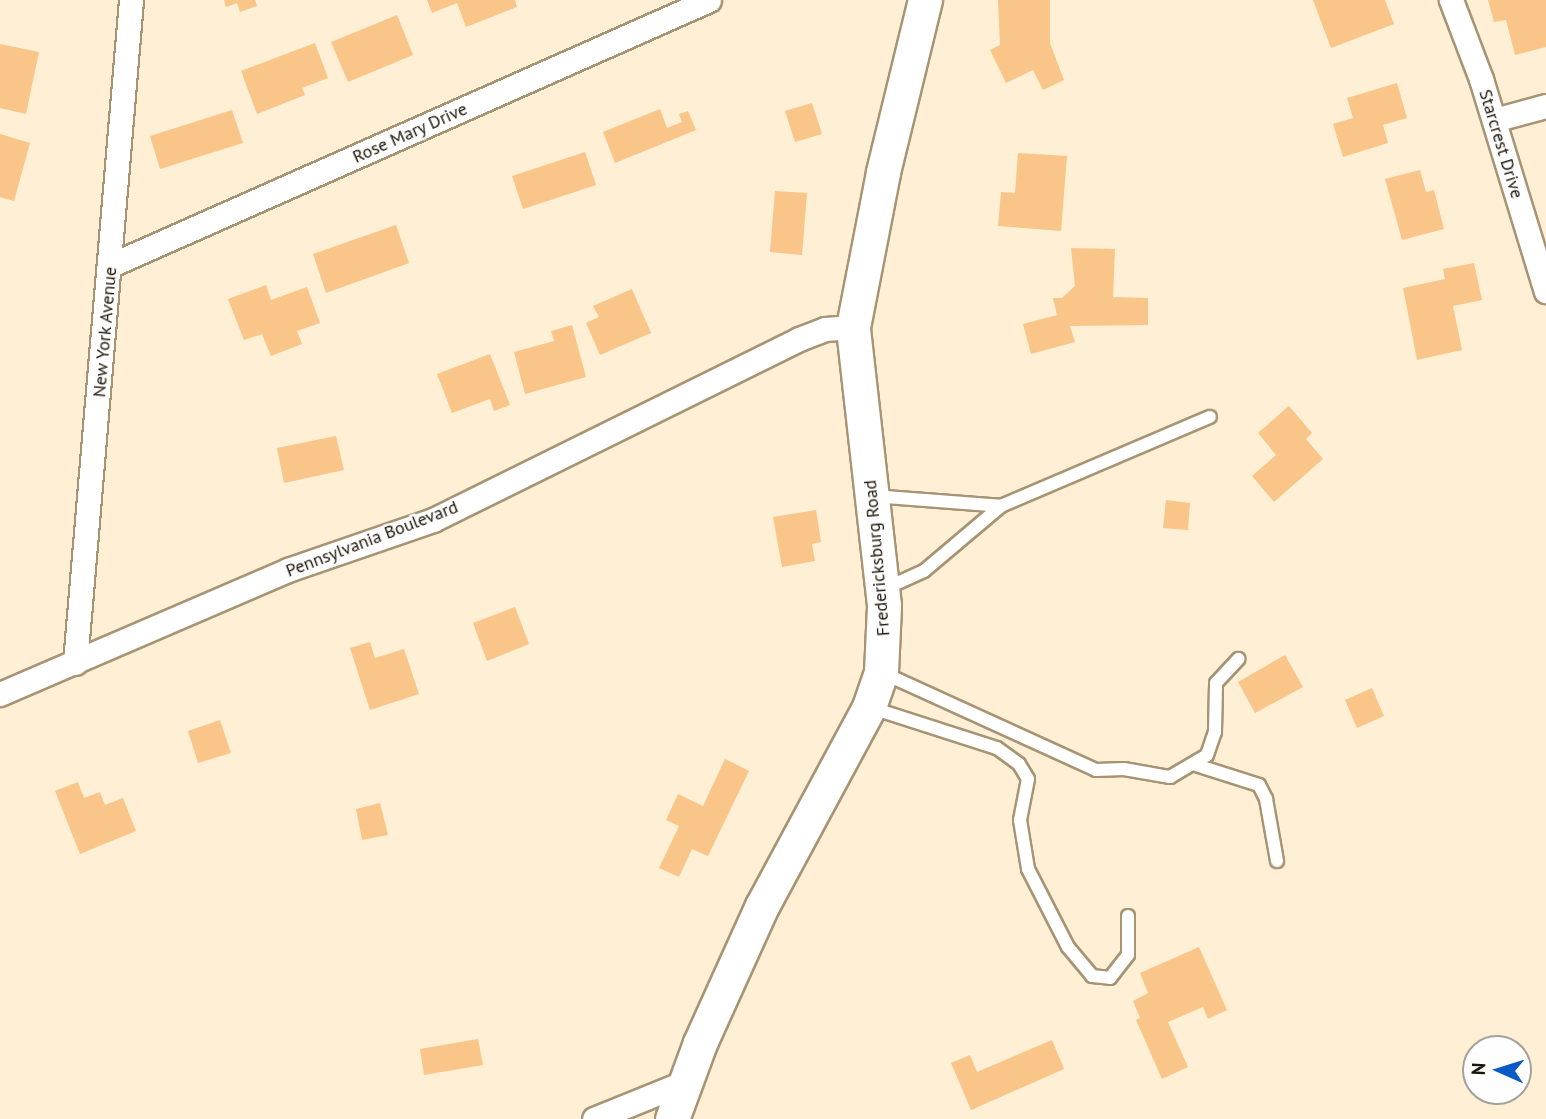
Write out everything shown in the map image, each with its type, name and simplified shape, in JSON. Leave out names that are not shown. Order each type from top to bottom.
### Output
[{"type":"street","name":"New York Avenue","points":[[75,663],[111,265],[131,0]]},
{"type":"street","name":"Rose Mary Drive","points":[[111,265],[709,0]]},
{"type":"street","name":"Fredericksburg Road","points":[[673,1119],[685,1082],[762,906],[869,707],[881,672],[882,590],[853,327],[883,172],[925,0]]},
{"type":"street","name":"Starcrest Drive","points":[[1451,0],[1494,120],[1546,290]]},
{"type":"street","points":[[1494,120],[1546,106]]},
{"type":"street","name":"Pennsylvania Boulevard","points":[[0,694],[288,570],[433,520],[812,333],[853,327]]},
{"type":"street","points":[[594,1119],[685,1082]]},
{"type":"lane","points":[[882,590],[924,571],[1001,506],[1210,417]]},
{"type":"lane","points":[[872,496],[1001,506]]},
{"type":"lane","points":[[881,672],[1096,770],[1124,769],[1170,777],[1196,765],[1207,755],[1214,732],[1216,682],[1238,659]]},
{"type":"lane","points":[[869,707],[997,748],[1019,764],[1028,779],[1020,820],[1028,869],[1068,947],[1092,976],[1110,978],[1128,955],[1128,916]]},
{"type":"lane","points":[[1196,765],[1259,785],[1266,799],[1277,861]]},
{"type":"building","points":[[224,0],[255,0],[257,6],[240,12],[237,3],[226,7]]},
{"type":"building","points":[[427,0],[515,0],[517,7],[466,27],[457,3],[432,13]]},
{"type":"building","points":[[998,0],[1050,0],[1050,43],[1064,80],[1043,90],[1033,70],[1006,83],[990,50],[1000,45]]},
{"type":"building","points":[[1313,0],[1385,0],[1394,24],[1331,48]]},
{"type":"building","points":[[1488,0],[1546,0],[1546,47],[1515,55],[1506,20],[1494,22]]},
{"type":"building","points":[[397,15],[413,55],[348,82],[331,42]]},
{"type":"building","points":[[315,43],[328,78],[302,88],[305,95],[257,114],[241,71]]},
{"type":"building","points":[[0,44],[39,52],[26,114],[0,108]]},
{"type":"building","points":[[1397,83],[1407,118],[1383,125],[1388,143],[1343,157],[1333,124],[1353,118],[1347,98]]},
{"type":"building","points":[[812,103],[822,134],[795,142],[785,111]]},
{"type":"building","points":[[660,109],[667,128],[682,122],[679,114],[688,111],[696,130],[615,163],[603,132]]},
{"type":"building","points":[[232,110],[243,143],[160,169],[150,136]]},
{"type":"building","points":[[0,134],[30,143],[14,201],[0,197]]},
{"type":"building","points":[[585,152],[596,185],[523,209],[512,176]]},
{"type":"building","points":[[1018,153],[1067,156],[1061,231],[998,226],[1001,192],[1015,193]]},
{"type":"building","points":[[1420,170],[1426,192],[1434,190],[1444,229],[1402,240],[1385,179]]},
{"type":"building","points":[[775,191],[807,193],[802,255],[770,252]]},
{"type":"building","points":[[396,225],[409,263],[326,293],[313,254]]},
{"type":"building","points":[[1071,248],[1115,249],[1113,297],[1148,298],[1148,325],[1070,326],[1075,342],[1031,354],[1023,324],[1057,315],[1053,298],[1062,298],[1075,286]]},
{"type":"building","points":[[1474,263],[1482,300],[1453,306],[1462,350],[1417,360],[1403,288],[1445,279],[1443,269]]},
{"type":"building","points":[[266,285],[271,300],[307,287],[320,323],[297,331],[302,344],[271,356],[262,334],[244,340],[228,299]]},
{"type":"building","points":[[632,289],[651,333],[600,355],[586,323],[599,317],[593,306]]},
{"type":"building","points":[[572,325],[586,377],[525,394],[514,352],[554,341],[551,331]]},
{"type":"building","points":[[490,354],[510,405],[494,411],[490,399],[452,413],[437,374]]},
{"type":"building","points":[[1289,406],[1312,433],[1306,439],[1323,459],[1274,502],[1252,476],[1276,455],[1258,433]]},
{"type":"building","points":[[336,436],[344,470],[284,483],[277,448]]},
{"type":"building","points":[[1166,500],[1190,503],[1188,530],[1163,528]]},
{"type":"building","points":[[816,510],[821,542],[812,544],[815,561],[782,567],[773,517]]},
{"type":"building","points":[[515,607],[529,644],[487,661],[473,623]]},
{"type":"building","points":[[370,642],[375,658],[404,649],[419,694],[370,710],[350,648]]},
{"type":"building","points":[[1285,655],[1303,687],[1255,713],[1238,682]]},
{"type":"building","points":[[1372,688],[1384,716],[1357,728],[1345,700]]},
{"type":"building","points":[[220,720],[231,753],[198,763],[188,731]]},
{"type":"building","points":[[725,759],[749,771],[708,856],[692,849],[679,877],[659,868],[679,826],[666,820],[678,794],[703,806]]},
{"type":"building","points":[[78,782],[84,798],[100,792],[105,805],[123,798],[136,831],[80,854],[55,791]]},
{"type":"building","points":[[380,803],[388,835],[362,840],[356,809]]},
{"type":"building","points":[[1199,947],[1227,1010],[1208,1019],[1203,1007],[1168,1022],[1188,1067],[1162,1079],[1136,1020],[1140,1018],[1133,1001],[1148,993],[1140,973]]},
{"type":"building","points":[[478,1039],[483,1065],[424,1075],[420,1049]]},
{"type":"building","points":[[1052,1040],[1064,1069],[971,1110],[951,1063],[970,1055],[977,1072]]}]
